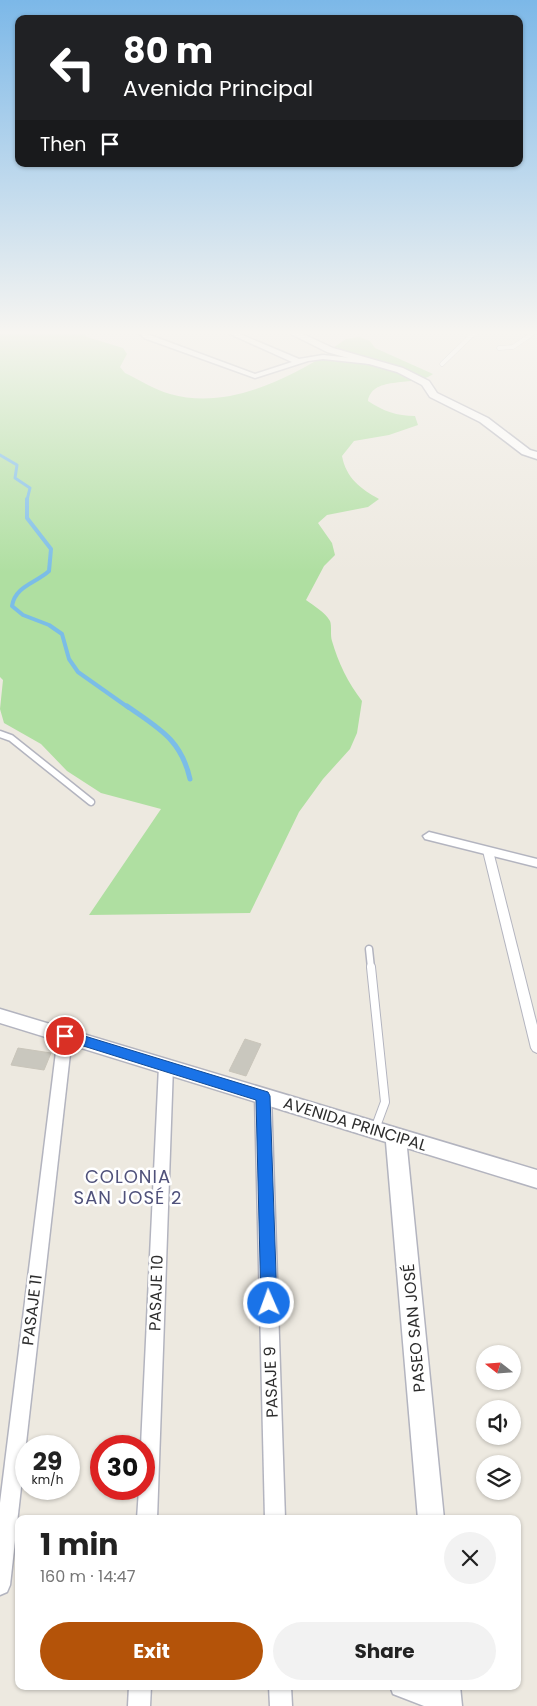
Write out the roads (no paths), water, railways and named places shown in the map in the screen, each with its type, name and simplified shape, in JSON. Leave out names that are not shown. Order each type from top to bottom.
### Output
[{"type":"street","points":[[471,414],[484,420],[512,442],[537,456]]},
{"type":"street","points":[[429,836],[537,863]]},
{"type":"street","points":[[488,850],[537,1048]]},
{"type":"street","name":"AVENIDA PRINCIPAL","points":[[0,1016],[537,1179]]},
{"type":"street","name":"PASAJE 11","points":[[0,1585],[65,1036]]},
{"type":"street","name":"PASAJE 10","points":[[147,1515],[166,1066]]},
{"type":"street","name":"PASAJE 9","points":[[263,1096],[275,1515]]},
{"type":"street","name":"PASEO SAN JOSÉ","points":[[396,1137],[431,1515]]},
{"type":"street","points":[[139,1706],[140,1690]]},
{"type":"street","points":[[280,1690],[281,1706]]},
{"type":"street","points":[[411,1690],[449,1706]]},
{"type":"street","points":[[447,1690],[449,1706]]},
{"type":"lane","points":[[0,734],[18,744],[91,802]]},
{"type":"lane","points":[[369,949],[385,1102],[375,1130]]},
{"type":"waterway","points":[[0,455],[17,465],[15,478],[30,488],[27,500]]},
{"type":"waterway","points":[[27,500],[27,518],[51,549],[49,571],[22,589],[14,599],[12,606],[23,615],[49,625],[62,634],[69,659],[78,672],[129,708]]},
{"type":"waterway","points":[[127,706],[158,728],[174,744],[181,754],[190,779]]},
{"type":"district","name":"COLONIA SAN JOSÉ 2","points":[[128,1186]]}]
